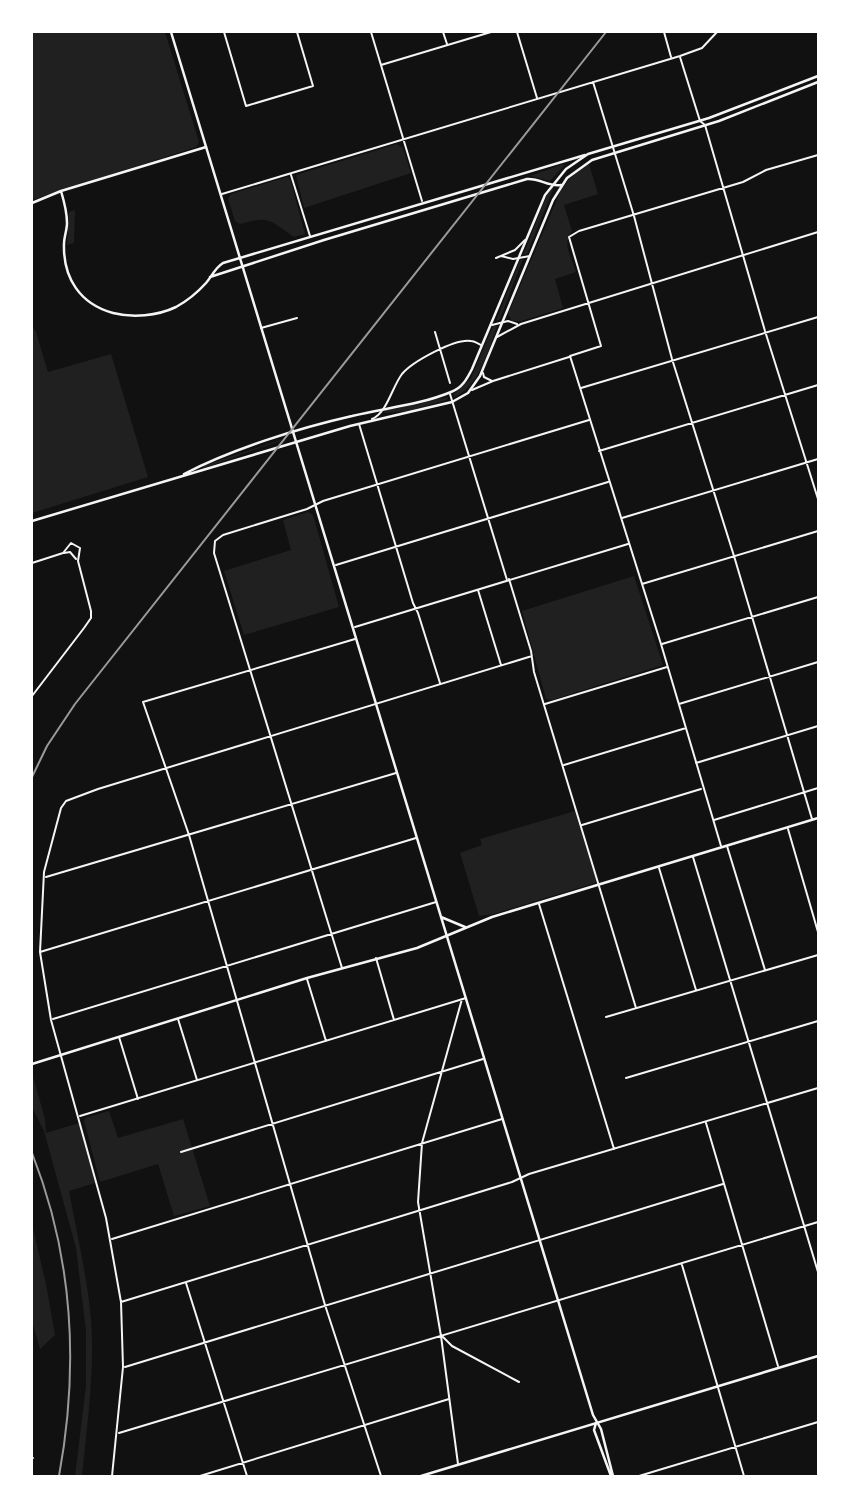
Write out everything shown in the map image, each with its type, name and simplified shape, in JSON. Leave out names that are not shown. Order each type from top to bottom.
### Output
[{"type":"main road","points":[[171,32],[596,1423],[594,1430],[612,1476]]},
{"type":"main road","points":[[61,191],[66,216],[66,266],[78,293],[91,304],[119,315],[155,314],[189,299],[220,265],[700,121],[818,76]]},
{"type":"main road","points":[[32,522],[359,424],[452,402],[470,391],[482,371],[562,185],[584,164],[614,152],[705,125],[818,82]]},
{"type":"main road","points":[[32,203],[61,191],[206,147]]},
{"type":"main road","points":[[180,476],[226,455],[293,433],[350,416],[450,393],[464,384],[551,186],[570,165],[588,154]]},
{"type":"main road","points":[[211,277],[242,265],[527,179],[536,179],[551,186],[562,185]]},
{"type":"main road","points":[[32,1064],[307,978],[417,948],[465,928],[539,903],[818,818]]},
{"type":"main road","points":[[441,917],[465,928]]},
{"type":"main road","points":[[421,1476],[818,1356]]},
{"type":"street","points":[[224,32],[246,106],[313,86],[297,32]]},
{"type":"street","points":[[371,32],[423,204]]},
{"type":"street","points":[[443,32],[447,44]]},
{"type":"street","points":[[381,65],[491,32]]},
{"type":"street","points":[[517,32],[537,99]]},
{"type":"street","points":[[664,32],[671,58]]},
{"type":"street","points":[[221,195],[680,57],[702,48],[717,32]]},
{"type":"street","points":[[680,57],[700,121],[705,125],[765,331],[818,499]]},
{"type":"street","points":[[593,82],[634,216],[672,359],[789,735],[812,820]]},
{"type":"street","points":[[470,391],[492,381],[601,346],[569,237],[579,231],[743,183],[766,170],[818,155]]},
{"type":"street","points":[[291,174],[310,238]]},
{"type":"street","points":[[495,338],[521,324],[818,232]]},
{"type":"street","points":[[496,258],[519,247],[528,236]]},
{"type":"street","points":[[500,256],[530,256]]},
{"type":"street","points":[[580,388],[818,317]]},
{"type":"street","points":[[261,328],[297,318]]},
{"type":"street","points":[[490,327],[502,322],[521,324]]},
{"type":"street","points":[[435,332],[450,383]]},
{"type":"street","points":[[367,422],[378,417],[403,373],[440,349],[467,341],[482,345]]},
{"type":"street","points":[[570,356],[661,644],[721,848]]},
{"type":"street","points":[[482,371],[484,377],[492,381]]},
{"type":"street","points":[[600,451],[818,385]]},
{"type":"street","points":[[450,393],[532,656],[636,1008]]},
{"type":"street","points":[[342,968],[214,553],[215,541],[223,535],[315,505],[590,420]]},
{"type":"street","points":[[359,424],[440,683]]},
{"type":"street","points":[[621,518],[818,458]]},
{"type":"street","points":[[334,565],[609,482]]},
{"type":"street","points":[[641,584],[818,531]]},
{"type":"street","points":[[32,696],[90,618],[90,605],[78,561],[80,548],[71,543],[64,553]]},
{"type":"street","points":[[353,627],[629,544]]},
{"type":"street","points":[[32,563],[70,552],[78,561]]},
{"type":"street","points":[[477,589],[501,665]]},
{"type":"street","points":[[661,644],[818,597]]},
{"type":"street","points":[[356,638],[144,702],[189,835],[325,1304],[381,1476]]},
{"type":"street","points":[[112,1476],[123,1367],[121,1302],[111,1239],[51,1020],[40,952],[44,878],[55,822],[61,808],[66,801],[166,767],[532,656]]},
{"type":"street","points":[[679,704],[818,662]]},
{"type":"street","points":[[544,704],[667,667]]},
{"type":"street","points":[[696,763],[818,726]]},
{"type":"street","points":[[563,766],[686,728]]},
{"type":"street","points":[[44,878],[397,772]]},
{"type":"street","points":[[582,825],[703,788]]},
{"type":"street","points":[[713,820],[818,788]]},
{"type":"street","points":[[787,828],[818,932]]},
{"type":"street","points":[[40,952],[417,838]]},
{"type":"street","points":[[727,846],[765,971]]},
{"type":"street","points":[[693,856],[818,1272]]},
{"type":"street","points":[[659,867],[696,990]]},
{"type":"street","points":[[51,1020],[437,902]]},
{"type":"street","points":[[539,903],[614,1149]]},
{"type":"street","points":[[606,1017],[818,955]]},
{"type":"street","points":[[376,958],[394,1020]]},
{"type":"street","points":[[307,978],[326,1041]]},
{"type":"street","points":[[79,1116],[464,998]]},
{"type":"street","points":[[458,1465],[441,1336],[419,1210],[422,1143],[464,998]]},
{"type":"street","points":[[178,1018],[197,1080]]},
{"type":"street","points":[[626,1078],[818,1021]]},
{"type":"street","points":[[119,1036],[138,1099]]},
{"type":"street","points":[[181,1152],[484,1058]]},
{"type":"street","points":[[121,1302],[818,1088]]},
{"type":"street","points":[[111,1239],[503,1118]]},
{"type":"street","points":[[706,1122],[778,1368]]},
{"type":"street","points":[[123,1367],[723,1184]]},
{"type":"street","points":[[117,1434],[818,1222]]},
{"type":"street","points":[[681,1264],[744,1476]]},
{"type":"street","points":[[186,1282],[247,1476]]},
{"type":"street","points":[[441,1336],[452,1346],[519,1382]]},
{"type":"street","points":[[200,1476],[450,1399]]},
{"type":"street","points":[[639,1476],[818,1422]]},
{"type":"shaded area","points":[[32,32],[165,32],[199,142],[196,147],[32,200]]},
{"type":"shaded area","points":[[397,144],[403,148],[411,173],[304,208],[296,175]]},
{"type":"shaded area","points":[[563,164],[550,181],[530,176]]},
{"type":"shaded area","points":[[589,164],[598,194],[564,205],[572,231],[567,246],[576,272],[555,279],[563,308],[521,321],[512,321],[508,314],[561,190],[571,177]]},
{"type":"shaded area","points":[[287,177],[290,179],[305,234],[294,237],[274,223],[264,220],[240,224],[235,221],[228,199],[231,194]]},
{"type":"shaded area","points":[[554,187],[527,254],[523,255],[547,195]]},
{"type":"shaded area","points":[[75,210],[74,243],[67,245],[69,212]]},
{"type":"shaded area","points":[[523,259],[500,319],[496,321],[520,260]]},
{"type":"shaded area","points":[[32,326],[48,372],[111,354],[148,477],[32,513]]},
{"type":"shaded area","points":[[493,326],[497,326],[476,377],[463,392],[454,397],[471,378]]},
{"type":"shaded area","points":[[448,397],[447,400],[408,411],[384,413],[387,410]]},
{"type":"shaded area","points":[[280,440],[204,468],[203,466]]},
{"type":"shaded area","points":[[308,512],[313,515],[339,607],[244,635],[224,571],[291,550],[283,520]]},
{"type":"shaded area","points":[[634,576],[663,665],[552,700],[546,699],[522,611]]},
{"type":"shaded area","points":[[575,811],[595,883],[479,916],[460,853],[482,845],[480,839]]},
{"type":"shaded area","points":[[32,1073],[45,1119],[46,1133],[79,1123],[95,1183],[69,1191],[87,1287],[92,1339],[90,1398],[82,1476],[75,1476],[86,1386],[86,1331],[76,1248],[44,1131],[32,1107]]},
{"type":"shaded area","points":[[109,1111],[118,1138],[183,1119],[210,1206],[174,1216],[158,1164],[100,1182],[84,1121],[85,1118]]},
{"type":"shaded area","points":[[32,1224],[55,1335],[40,1349],[32,1321]]},
{"type":"railway","points":[[32,777],[47,746],[75,704],[606,32]]},
{"type":"railway","points":[[32,1153],[56,1232],[68,1313],[69,1394],[59,1476]]}]
